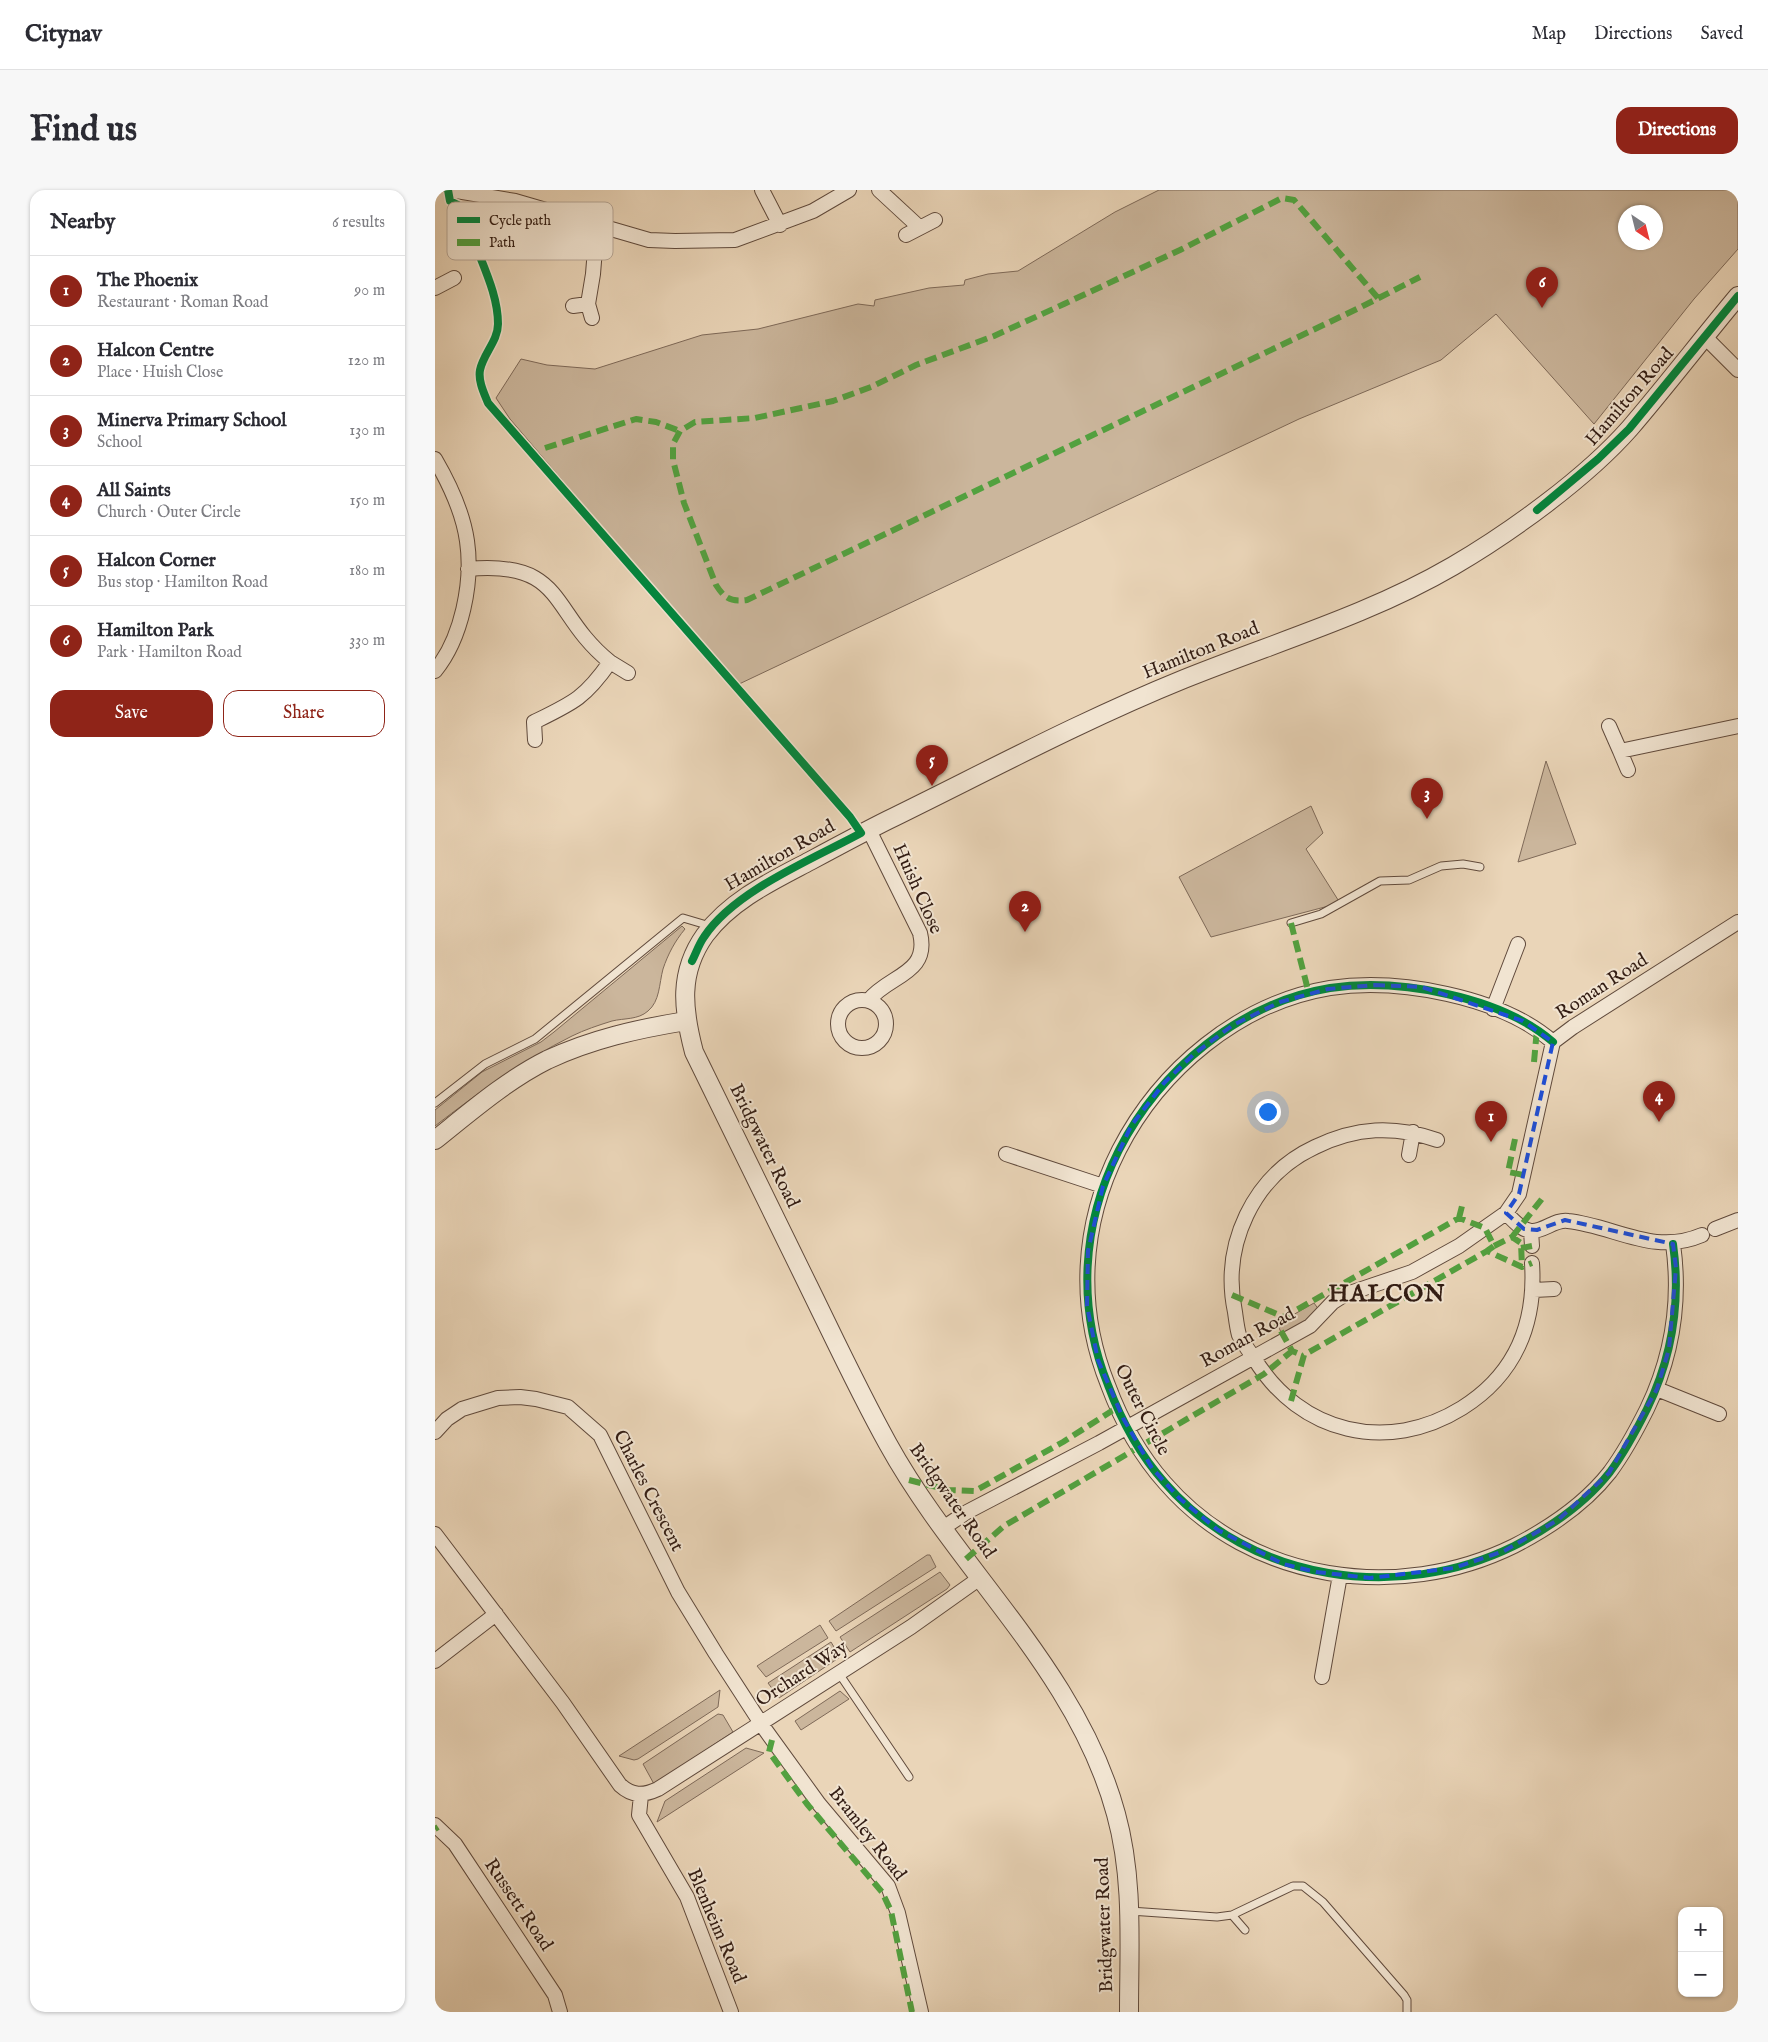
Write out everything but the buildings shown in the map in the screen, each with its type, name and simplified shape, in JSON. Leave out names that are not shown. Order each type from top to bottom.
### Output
[{"type":"street","points":[[451,190],[517,196],[534,202]]},
{"type":"street","points":[[763,190],[780,225]]},
{"type":"street","points":[[613,229],[649,240],[675,242],[735,240],[780,225],[813,211],[849,190]]},
{"type":"street","points":[[879,190],[919,227]]},
{"type":"street","points":[[906,235],[935,220]]},
{"type":"street","points":[[592,318],[587,304],[594,260]]},
{"type":"street","points":[[435,287],[454,278]]},
{"type":"street","name":"Hamilton Road","points":[[686,1021],[683,990],[692,961],[704,937],[723,915],[754,891],[869,830],[1181,680],[1360,610],[1419,585],[1456,564],[1537,510],[1599,459],[1629,429],[1738,296]]},
{"type":"street","points":[[573,306],[587,304]]},
{"type":"street","points":[[1704,336],[1738,370]]},
{"type":"street","points":[[435,459],[460,513],[467,541],[468,569],[466,593],[461,616],[451,642],[435,671]]},
{"type":"street","points":[[468,569],[505,568],[541,580],[555,593],[577,628],[594,650],[628,673]]},
{"type":"street","points":[[535,740],[532,718],[580,698],[593,686],[610,662]]},
{"type":"street","points":[[1609,726],[1628,770]]},
{"type":"street","points":[[1620,751],[1738,726]]},
{"type":"street","name":"Huish Close","points":[[869,830],[920,933],[923,947],[915,966],[898,979],[878,990],[869,1000]]},
{"type":"street","name":"Roman Road","points":[[943,1528],[967,1512],[1310,1326],[1333,1302],[1344,1294],[1412,1272],[1459,1246],[1506,1214],[1519,1194],[1553,1042],[1738,922]]},
{"type":"street","points":[[1493,1009],[1518,944]]},
{"type":"street","name":"Outer Circle","points":[[1553,1042],[1537,1028],[1493,1009],[1422,987],[1375,985],[1328,989],[1280,1002],[1233,1025],[1194,1054],[1164,1083],[1131,1126],[1103,1186],[1089,1251],[1087,1306],[1098,1360],[1127,1426],[1152,1468],[1179,1498],[1217,1530],[1283,1564],[1316,1572],[1370,1578],[1432,1573],[1480,1561],[1531,1537],[1558,1520],[1586,1497],[1609,1473],[1635,1433],[1657,1389],[1669,1349],[1674,1320],[1677,1276],[1673,1244]]},
{"type":"street","points":[[435,1140],[505,1086],[546,1061],[615,1034],[686,1021]]},
{"type":"street","name":"Bridgwater Road","points":[[686,1021],[694,1052],[861,1392],[913,1487],[1055,1681],[1089,1740],[1116,1814],[1129,1878],[1129,2012]]},
{"type":"street","points":[[1437,1140],[1413,1132],[1372,1129],[1326,1141],[1304,1152],[1281,1169],[1267,1181],[1253,1200],[1241,1227],[1233,1257],[1231,1283],[1239,1335],[1267,1379],[1300,1410],[1327,1423],[1364,1432],[1396,1432],[1441,1421],[1479,1398],[1499,1378],[1523,1337],[1534,1290],[1532,1263]]},
{"type":"street","points":[[1409,1155],[1413,1132]]},
{"type":"street","points":[[1006,1154],[1103,1186]]},
{"type":"street","points":[[1506,1214],[1524,1229],[1531,1231],[1565,1220],[1656,1243],[1673,1244],[1702,1236]]},
{"type":"street","points":[[1715,1229],[1738,1220]]},
{"type":"street","points":[[1531,1231],[1533,1246]]},
{"type":"street","points":[[1534,1290],[1554,1289]]},
{"type":"street","points":[[1657,1389],[1719,1414]]},
{"type":"street","name":"Charles Crescent","points":[[435,1432],[447,1419],[462,1409],[498,1398],[536,1398],[560,1404],[578,1414],[600,1435],[678,1592],[760,1722]]},
{"type":"street","points":[[435,1534],[629,1793],[641,1795]]},
{"type":"street","points":[[1322,1677],[1340,1575]]},
{"type":"street","name":"Orchard Way","points":[[641,1795],[658,1789],[911,1627],[980,1578]]},
{"type":"street","points":[[435,1661],[496,1614]]},
{"type":"street","name":"Bramley Road","points":[[760,1722],[819,1804],[888,1886],[898,1913],[921,2012]]},
{"type":"street","name":"Blenheim Road","points":[[641,1795],[639,1815],[687,1896],[731,2012]]},
{"type":"street","name":"Russett Road","points":[[435,1825],[455,1844],[497,1906],[555,1995],[559,2012]]},
{"type":"lane","points":[[1291,923],[1321,914],[1380,881],[1409,880],[1441,866],[1463,864],[1480,867]]},
{"type":"lane","points":[[435,1103],[473,1072],[535,1039],[683,918],[713,927]]},
{"type":"lane","points":[[838,1672],[909,1777]]},
{"type":"lane","points":[[1130,1911],[1217,1917],[1232,1915],[1293,1886],[1303,1886],[1311,1890],[1404,1995],[1407,2000],[1407,2012]]},
{"type":"lane","points":[[1232,1915],[1245,1930]]},
{"type":"highlighted area","points":[[1375,985],[1422,987],[1523,1021],[1553,1042],[1519,1194],[1506,1213],[1524,1229],[1537,1230],[1565,1220],[1673,1244],[1676,1268],[1669,1349],[1657,1389],[1609,1473],[1558,1520],[1504,1551],[1454,1568],[1370,1578],[1316,1572],[1283,1564],[1218,1530],[1179,1498],[1152,1468],[1123,1418],[1098,1360],[1087,1306],[1088,1251],[1103,1186],[1131,1126],[1164,1083],[1194,1054],[1233,1025],[1280,1002],[1328,989]]},
{"type":"shaded area","points":[[1159,190],[1738,190],[1738,249],[1694,299],[1594,424],[1496,314],[1441,360],[1299,419],[737,685],[510,419],[496,398],[521,359],[547,365],[595,369],[702,335],[758,329],[858,304],[874,306],[875,300],[929,288],[964,285],[965,280],[988,274],[1018,271],[1115,212]]},
{"type":"shaded area","points":[[1546,761],[1576,844],[1518,862]]},
{"type":"shaded area","points":[[1311,806],[1323,833],[1306,849],[1340,903],[1211,937],[1179,877]]},
{"type":"shaded area","points":[[682,926],[685,929],[667,958],[657,997],[648,1011],[635,1017],[612,1021],[592,1028],[554,1046],[501,1078],[435,1126],[435,1110],[482,1072],[541,1042]]},
{"type":"shaded area","points":[[1314,1303],[1322,1314],[1285,1340],[1277,1324]]},
{"type":"shaded area","points":[[927,1555],[930,1555],[936,1567],[836,1631],[829,1621]]},
{"type":"shaded area","points":[[940,1572],[950,1585],[947,1589],[850,1652],[840,1637]]},
{"type":"shaded area","points":[[820,1625],[828,1638],[766,1677],[757,1666]]},
{"type":"shaded area","points":[[831,1642],[840,1657],[779,1698],[768,1683]]},
{"type":"shaded area","points":[[720,1690],[718,1707],[638,1759],[634,1760],[619,1756]]},
{"type":"shaded area","points":[[840,1691],[849,1699],[801,1730],[795,1721]]},
{"type":"shaded area","points":[[718,1714],[723,1715],[733,1732],[654,1784],[643,1764]]},
{"type":"shaded area","points":[[746,1748],[764,1753],[657,1822],[665,1801]]},
{"type":"marked path","points":[[1378,298],[1294,200],[1282,198],[1180,250],[1064,304],[994,336],[916,365],[871,387],[833,401],[755,418],[695,422],[680,431],[673,444],[673,460],[684,503],[716,585],[722,594],[733,600],[747,600],[1361,307],[1420,277]]},
{"type":"marked path","points":[[545,448],[636,419],[656,422],[680,431]]},
{"type":"marked path","points":[[1291,923],[1309,994]]},
{"type":"marked path","points":[[1534,1062],[1537,1029]]},
{"type":"marked path","points":[[1515,1139],[1508,1172],[1524,1175]]},
{"type":"marked path","points":[[1512,1237],[1545,1195]]},
{"type":"marked path","points":[[1459,1218],[1462,1206]]},
{"type":"marked path","points":[[1232,1295],[1284,1317],[1459,1218],[1485,1228],[1494,1246],[1487,1251],[1522,1267],[1532,1263]]},
{"type":"marked path","points":[[1494,1246],[1512,1237],[1521,1243],[1522,1267]]},
{"type":"marked path","points":[[1521,1248],[1532,1246]]},
{"type":"marked path","points":[[1291,1401],[1304,1355],[1487,1251]]},
{"type":"marked path","points":[[1284,1317],[1277,1324],[1292,1351],[1297,1353]]},
{"type":"marked path","points":[[966,1559],[1004,1526],[1264,1374],[1292,1351]]},
{"type":"marked path","points":[[909,1480],[948,1490],[975,1491],[1063,1442],[1118,1407]]},
{"type":"marked path","points":[[772,1740],[769,1752],[807,1804],[882,1892],[891,1911],[912,2012]]},
{"type":"cycle path","points":[[448,190],[450,201],[452,202]]},
{"type":"cycle path","points":[[481,260],[494,296],[498,324],[496,336],[480,370],[481,383],[488,403],[850,817],[861,833],[798,865],[734,905],[717,920],[704,937],[692,961]]},
{"type":"cycle path","points":[[1537,510],[1598,459],[1629,429],[1738,296]]},
{"type":"cycle path","points":[[1553,1042],[1531,1026],[1477,1002],[1447,994],[1416,989],[1357,986],[1330,988],[1296,996],[1264,1008],[1234,1025],[1206,1045],[1180,1068],[1156,1093],[1136,1121],[1119,1150],[1106,1178],[1091,1237],[1088,1267],[1088,1297],[1091,1326],[1098,1356],[1108,1385],[1132,1437],[1147,1461],[1165,1483],[1200,1516],[1239,1543],[1283,1561],[1328,1573],[1375,1577],[1423,1574],[1469,1564],[1514,1546],[1566,1514],[1600,1484],[1620,1457],[1634,1434],[1656,1389],[1668,1349],[1675,1308],[1676,1287],[1673,1244]]},
{"type":"place","name":"Hamilton Park","points":[[1542,308]]},
{"type":"place","name":"Halcon Corner","points":[[932,786]]},
{"type":"place","name":"Minerva Primary School","points":[[1427,819]]},
{"type":"place","name":"Halcon Centre","points":[[1025,932]]},
{"type":"place","name":"All Saints","points":[[1659,1122]]},
{"type":"place","name":"The Phoenix","points":[[1491,1142]]},
{"type":"district","name":"HALCON","points":[[1387,1294]]}]
